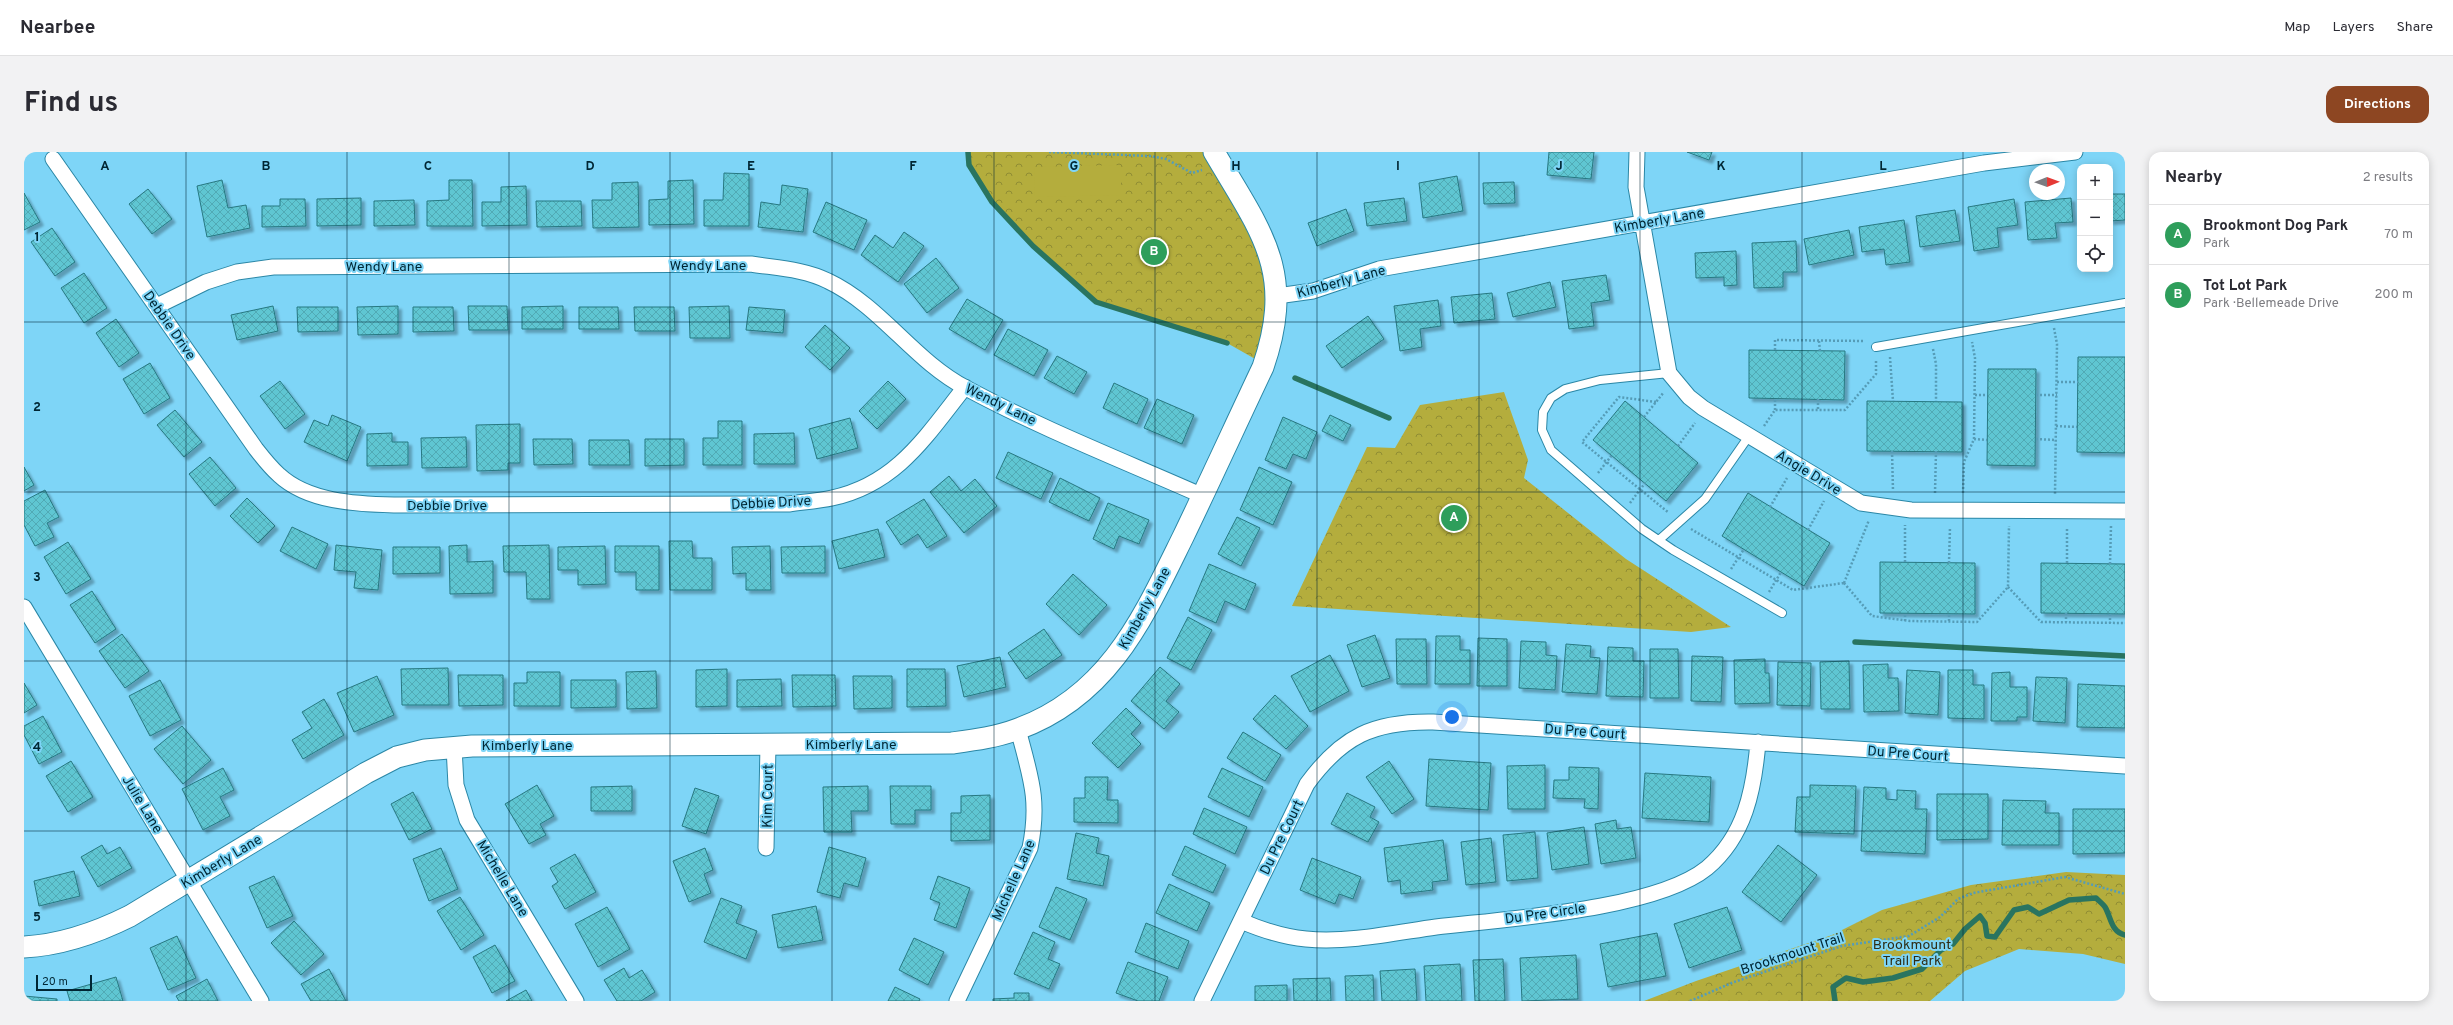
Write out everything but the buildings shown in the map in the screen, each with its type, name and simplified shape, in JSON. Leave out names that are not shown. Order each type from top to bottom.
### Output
[{"type":"street","name":"Angie Drive","points":[[1637,152],[1636,187],[1669,373],[1689,397],[1703,408],[1861,503],[1873,506],[1899,510],[2118,511]]},
{"type":"street","name":"Kimberly Lane","points":[[24,947],[67,941],[100,931],[130,916],[366,773],[397,757],[425,750],[454,747],[952,743],[986,738],[1018,729],[1078,695],[1103,672],[1126,646],[1143,616],[1203,496],[1263,367],[1273,332],[1277,296],[1313,291],[1379,269],[1643,223],[1983,157],[2075,152]]},
{"type":"street","points":[[1216,155],[1257,225],[1271,258],[1277,296]]},
{"type":"street","name":"Debbie Drive","points":[[53,159],[256,450],[280,476],[305,491],[339,501],[368,504],[789,504],[832,498],[871,485],[894,470],[921,445],[965,388]]},
{"type":"street","name":"Wendy Lane","points":[[157,306],[206,282],[237,272],[273,267],[751,264],[792,270],[828,280],[855,298],[924,359],[965,388],[1203,496]]},
{"type":"street","name":"Julie Lane","points":[[24,607],[261,1001]]},
{"type":"street","name":"Du Pre Court","points":[[1202,1001],[1307,784],[1321,765],[1338,749],[1376,728],[1409,722],[1433,722],[2125,766]]},
{"type":"street","name":"Michelle Lane","points":[[957,1001],[1030,848],[1035,822],[1035,797],[1018,729]]},
{"type":"street","name":"Du Pre Circle","points":[[1241,921],[1285,936],[1329,940],[1549,913],[1613,902],[1668,888],[1690,879],[1706,868],[1734,838],[1744,818],[1750,797],[1758,742]]},
{"type":"street","name":"Kim Court","points":[[766,848],[768,744]]},
{"type":"street","name":"Michelle Lane","points":[[454,747],[456,785],[467,820],[576,1001]]},
{"type":"lane","points":[[1876,347],[2125,303]]},
{"type":"lane","points":[[1669,373],[1600,380],[1566,390],[1551,398],[1543,412],[1542,430],[1551,450],[1589,485],[1659,540],[1782,613]]},
{"type":"lane","points":[[1659,540],[1705,499],[1752,438]]},
{"type":"path","points":[[1049,152],[1150,156],[1166,159],[1192,173],[1201,171],[1216,155]]},
{"type":"path","points":[[2052,316],[2057,344],[2056,440],[2061,511],[2067,564]]},
{"type":"path","points":[[1950,510],[1964,462],[1974,439],[1975,358],[1970,330]]},
{"type":"path","points":[[1931,337],[1936,364],[1936,401]]},
{"type":"path","points":[[1775,350],[1775,340],[1868,341],[1876,347],[1876,374],[1845,410],[1775,410]]},
{"type":"path","points":[[1819,341],[1820,351]]},
{"type":"path","points":[[1888,345],[1893,372],[1893,401]]},
{"type":"path","points":[[2057,382],[2078,382]]},
{"type":"path","points":[[1974,395],[1987,395]]},
{"type":"path","points":[[2036,395],[2057,395]]},
{"type":"path","points":[[1752,438],[1775,410],[1775,399]]},
{"type":"path","points":[[1818,400],[1818,410]]},
{"type":"path","points":[[1644,417],[1656,402]]},
{"type":"path","points":[[1678,446],[1691,431],[1703,408]]},
{"type":"path","points":[[2056,426],[2078,427]]},
{"type":"path","points":[[1974,439],[1987,440]]},
{"type":"path","points":[[2036,439],[2056,440]]},
{"type":"path","points":[[1892,451],[1905,562]]},
{"type":"path","points":[[1936,451],[1950,510],[1949,563]]},
{"type":"path","points":[[1589,485],[1612,455]]},
{"type":"path","points":[[1770,507],[1795,464]]},
{"type":"path","points":[[1623,513],[1646,483]]},
{"type":"path","points":[[1808,530],[1832,486]]},
{"type":"path","points":[[1873,506],[1844,583],[1872,616],[1905,620],[1949,622],[1977,622],[2008,587],[2009,510]]},
{"type":"path","points":[[2110,564],[2118,511]]},
{"type":"path","points":[[1725,580],[1744,549]]},
{"type":"path","points":[[1763,603],[1781,572]]},
{"type":"path","points":[[2008,587],[2041,622],[2125,623]]},
{"type":"path","points":[[1905,613],[1905,620]]},
{"type":"path","points":[[1949,613],[1949,622]]},
{"type":"path","points":[[2066,613],[2066,622]]},
{"type":"path","points":[[2110,614],[2110,623]]},
{"type":"path","name":"Brookmount Trail","points":[[1690,1001],[1734,982],[1842,946],[1909,936],[1940,916],[1958,899],[1973,893],[2065,877],[2125,894]]},
{"type":"green space","points":[[968,152],[1214,152],[1271,259],[1264,364],[1227,343],[1096,302],[1033,246],[992,202],[969,165]]},
{"type":"green space","points":[[1121,165],[1121,195],[1035,197],[1034,167]]},
{"type":"green space","points":[[1504,392],[1528,460],[1524,478],[1626,559],[1731,627],[1691,632],[1292,606],[1367,447],[1395,448],[1420,405]]},
{"type":"green space","name":"Brookmount Trail Park","points":[[2066,872],[2125,875],[2125,964],[2083,954],[2019,949],[1965,971],[1930,1001],[1644,1001],[1696,981],[1832,935],[1882,910],[1971,885]]},
{"type":"waterway","points":[[968,152],[969,165],[992,202],[1033,246],[1096,302],[1227,343]]},
{"type":"waterway","points":[[1295,378],[1389,418]]},
{"type":"waterway","points":[[1855,642],[2125,656]]},
{"type":"waterway","points":[[1835,1001],[1833,987],[1846,978],[1863,982],[1893,978],[1922,969],[1941,950],[1953,944],[1965,929],[1980,916],[1985,923],[1987,936],[1995,937],[2014,910],[2028,907],[2039,914],[2069,900],[2096,898],[2105,907],[2112,924],[2117,931],[2125,935]]},
{"type":"place","name":"Tot Lot Park","points":[[1154,252]]},
{"type":"place","name":"Brookmont Dog Park","points":[[1454,518]]}]
